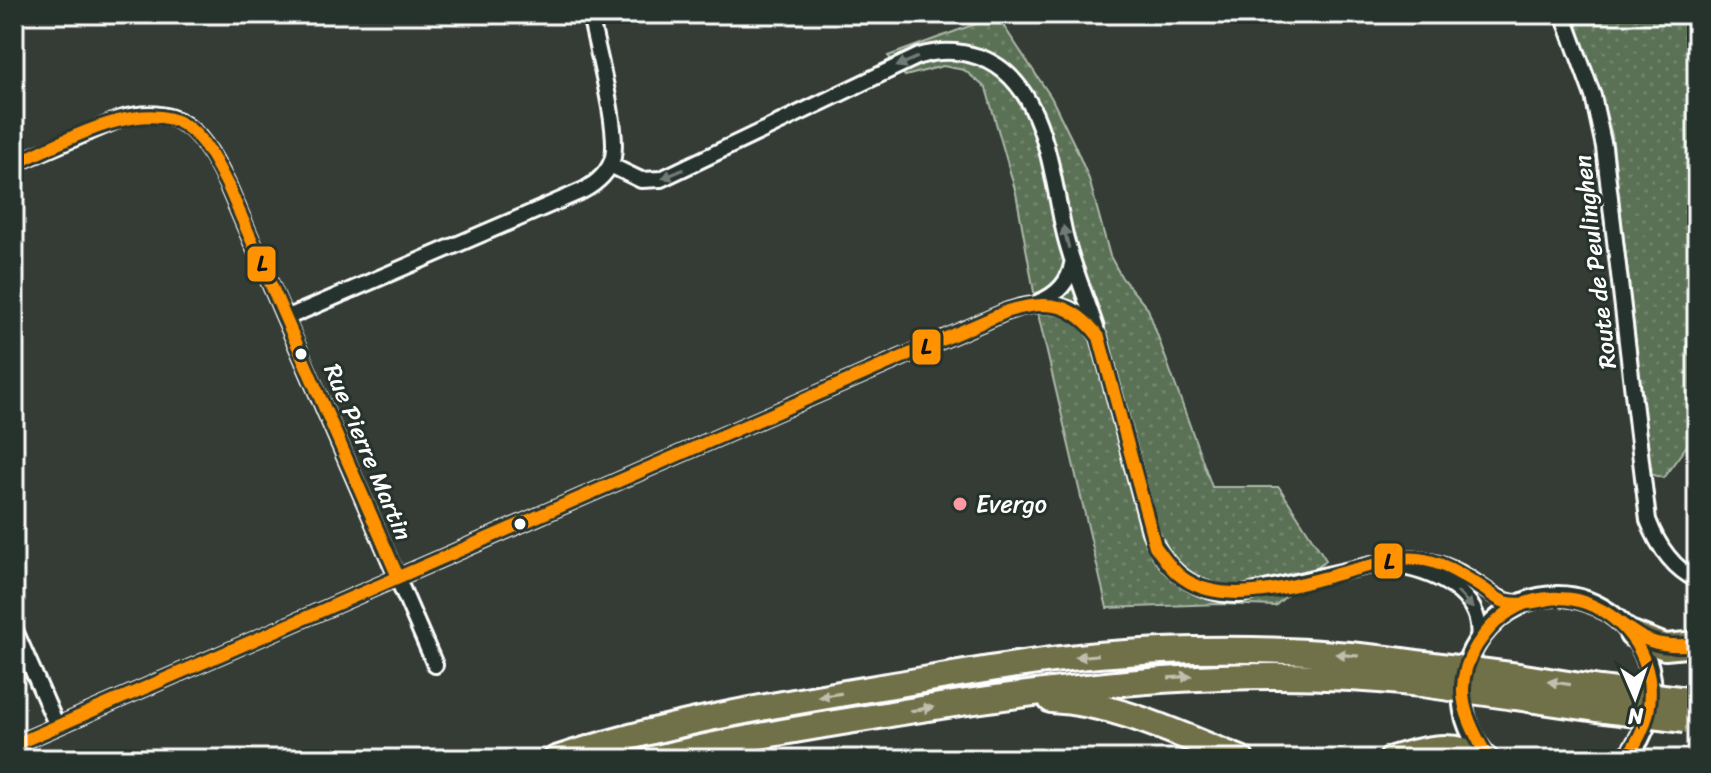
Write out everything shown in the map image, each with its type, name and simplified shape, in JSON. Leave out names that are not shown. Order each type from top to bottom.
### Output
[{"type":"highway","points":[[1632,634],[1665,647],[1697,644]]},
{"type":"highway","points":[[556,759],[644,732],[714,716],[1053,660],[1145,652],[1255,650],[1325,653],[1423,674],[1691,710]]},
{"type":"highway","points":[[653,759],[773,734],[961,703],[1107,684],[1229,675],[1350,677],[1423,674]]},
{"type":"highway","points":[[961,703],[1037,700],[1079,703],[1115,712],[1241,759]]},
{"type":"highway","points":[[1392,759],[1416,750],[1438,747],[1470,751],[1487,759]]},
{"type":"street","points":[[286,318],[584,190],[602,176],[610,165],[613,135],[590,14]]},
{"type":"street","name":"Route de Peulinghen","points":[[1563,14],[1589,82],[1604,147],[1646,510],[1664,551],[1679,569],[1697,580]]},
{"type":"street","points":[[610,165],[641,180],[661,179],[919,56],[944,51],[964,53],[999,67],[1016,81],[1026,95],[1039,129],[1072,264],[1099,337],[1150,532],[1163,559],[1198,587],[1238,595],[1406,558],[1434,562],[1469,578],[1504,602],[1524,603],[1553,597],[1583,601],[1610,613],[1632,634],[1647,662],[1652,694],[1646,725],[1625,759]]},
{"type":"street","name":"Rue Pierre Martin","points":[[14,164],[128,116],[166,115],[181,121],[197,134],[215,159],[435,665]]},
{"type":"street","points":[[1035,304],[1063,286],[1072,264]]},
{"type":"street","name":"Rue Pierre Martin","points":[[14,745],[1008,311],[1035,304],[1053,304],[1071,309],[1099,337]]},
{"type":"street","points":[[1375,564],[1415,569],[1450,585],[1471,603],[1476,612],[1478,639]]},
{"type":"street","points":[[1487,759],[1471,734],[1462,705],[1463,676],[1468,656],[1478,639],[1498,617],[1524,603]]},
{"type":"street","points":[[14,628],[57,726]]},
{"type":"green space","points":[[1570,14],[1697,14],[1697,432],[1663,478],[1651,474],[1612,135]]},
{"type":"green space","points":[[997,16],[1051,97],[1075,146],[1089,179],[1110,256],[1122,278],[1148,309],[1212,487],[1279,487],[1326,560],[1275,606],[1220,604],[1107,608],[1038,314],[1016,193],[986,88],[964,70],[943,66],[905,76],[888,56]]},
{"type":"transit line","name":"L","points":[[14,164],[76,135],[124,119],[147,116],[168,118],[186,126],[199,138],[228,186],[398,577]]},
{"type":"transit line","name":"L","points":[[14,745],[1008,311],[1035,305],[1069,311],[1099,337],[1155,546],[1183,578],[1202,588],[1248,593],[1272,590],[1391,561],[1418,559],[1453,570],[1505,602],[1522,604],[1558,598],[1577,600],[1609,614],[1643,638],[1674,645],[1697,644]]},
{"type":"transit line","name":"L","points":[[1489,759],[1464,704],[1464,675],[1469,660],[1477,645],[1508,612],[1544,599],[1579,601],[1611,617],[1636,643],[1649,678],[1646,717],[1625,759]]},
{"type":"place","name":"Evergo","points":[[960,504]]}]
